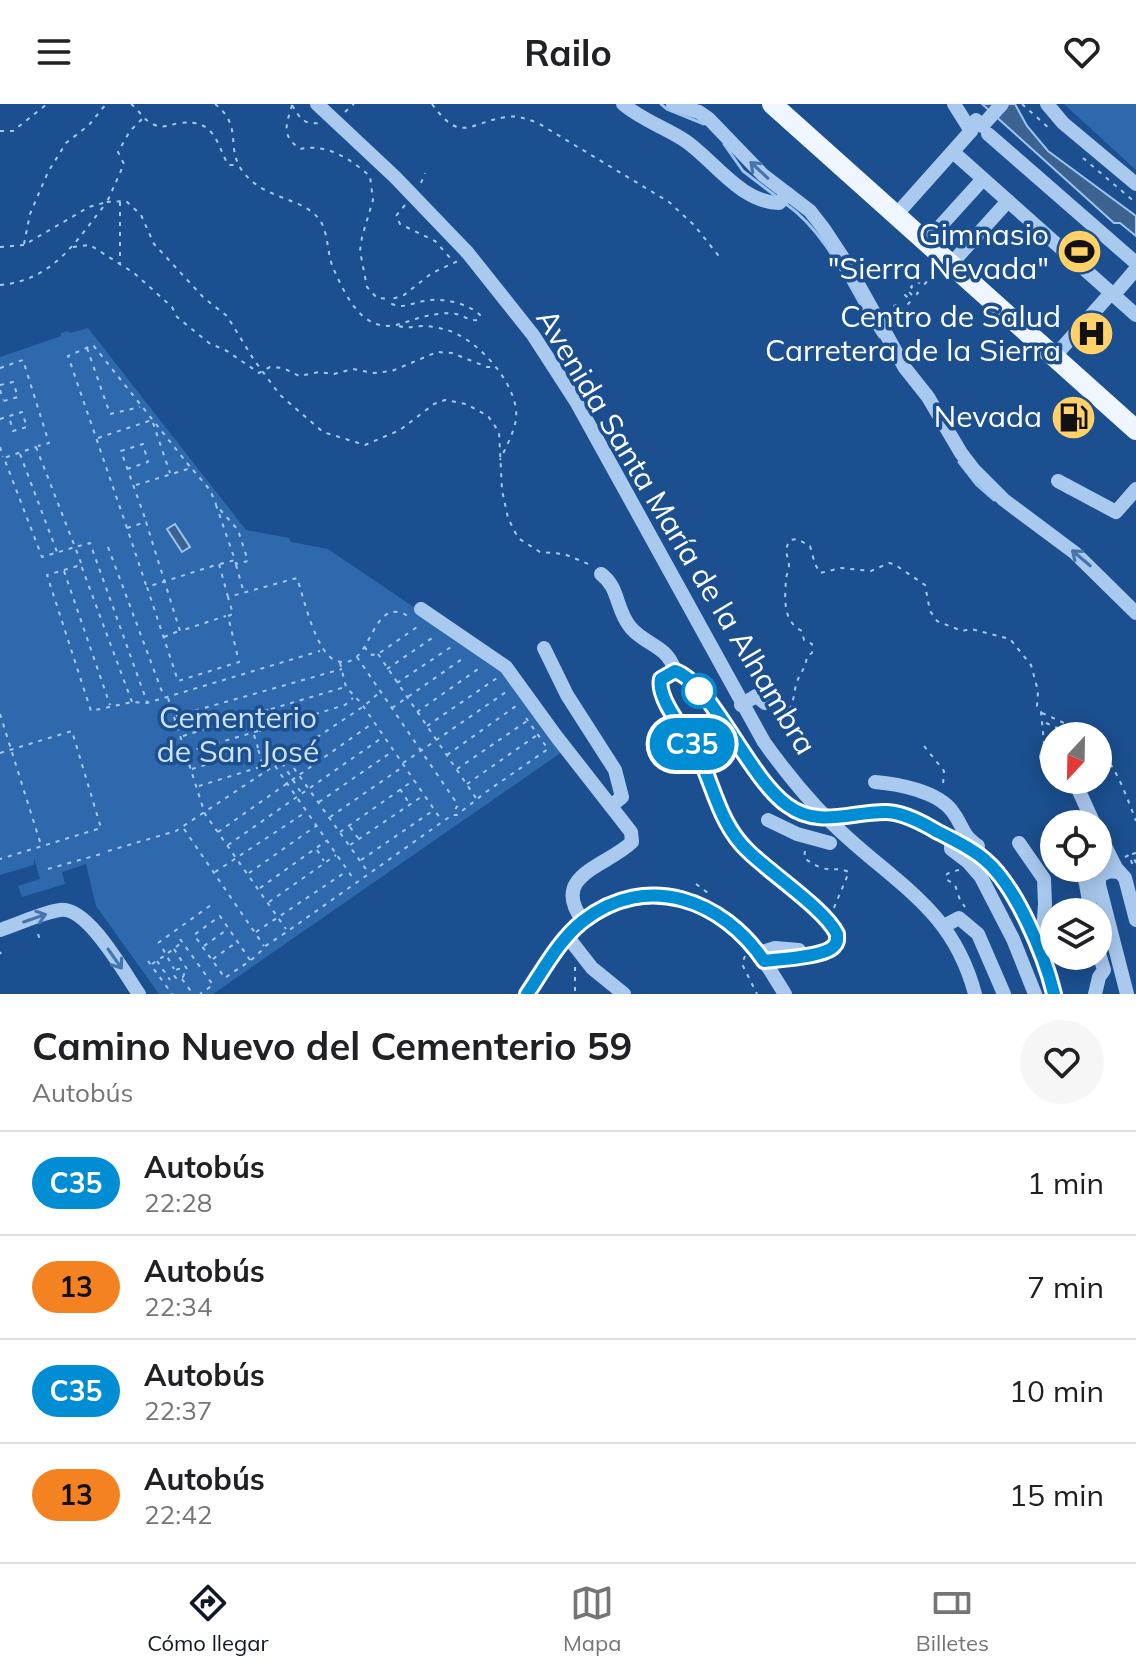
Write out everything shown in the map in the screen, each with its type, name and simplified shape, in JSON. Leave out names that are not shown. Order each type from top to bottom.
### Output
[{"type":"main road","points":[[772,104],[926,242],[943,268],[1054,357],[1136,430]]},
{"type":"street","name":"Avenida Santa María de la Alhambra","points":[[317,104],[404,186],[468,254],[533,335],[577,403],[741,705],[773,754],[810,800],[849,839],[925,904],[944,926],[961,952],[975,994]]},
{"type":"street","points":[[623,104],[645,120],[685,140],[754,197],[784,199],[810,211],[831,240],[905,368],[928,397],[974,470],[1004,500],[1075,553],[1136,613]]},
{"type":"street","points":[[673,104],[699,112],[709,119],[784,199]]},
{"type":"street","points":[[954,104],[1136,263]]},
{"type":"street","points":[[979,128],[991,104]]},
{"type":"street","points":[[896,215],[1002,104]]},
{"type":"street","points":[[1047,104],[1063,123],[1136,184]]},
{"type":"street","points":[[953,152],[1114,292],[1136,315]]},
{"type":"street","points":[[926,242],[983,179]]},
{"type":"street","points":[[943,268],[1008,201]]},
{"type":"street","points":[[1054,357],[1136,269]]},
{"type":"street","points":[[1058,481],[1116,512],[1136,489]]},
{"type":"street","points":[[601,574],[612,582],[621,614],[633,631],[670,656],[675,671]]},
{"type":"street","points":[[421,609],[506,667],[631,832],[632,842],[622,851],[577,880],[572,890],[572,901],[583,921]]},
{"type":"street","points":[[544,648],[567,695],[615,770],[622,797],[611,806]]},
{"type":"street","points":[[757,955],[789,957],[832,949],[837,934],[747,851],[729,828],[697,752],[661,692],[661,679],[675,671],[681,673],[698,689],[771,791],[792,809],[813,818]]},
{"type":"street","points":[[741,705],[756,696],[765,703]]},
{"type":"street","points":[[875,782],[909,786],[941,802],[951,810],[967,837],[989,855],[982,866]]},
{"type":"street","points":[[840,817],[898,814],[951,838],[982,866],[1001,878],[1040,950]]},
{"type":"street","points":[[768,820],[797,834],[830,843]]},
{"type":"street","points":[[1019,843],[1044,879],[1045,898]]},
{"type":"street","points":[[1112,859],[1125,878],[1136,920]]},
{"type":"street","points":[[982,866],[1035,994]]},
{"type":"street","points":[[1119,872],[1103,873],[1099,877],[1099,885],[1127,994]]},
{"type":"street","points":[[527,994],[567,936],[583,921],[615,903],[642,896],[677,897],[709,908],[745,935],[775,948],[819,952]]},
{"type":"street","points":[[0,930],[61,909],[76,912],[98,936],[139,994]]},
{"type":"street","points":[[944,926],[959,918],[972,927],[987,951],[1004,994]]},
{"type":"street","points":[[745,935],[785,994]]},
{"type":"street","points":[[567,936],[592,968],[624,994]]},
{"type":"street","points":[[757,955],[775,948]]},
{"type":"street","points":[[775,979],[789,957]]},
{"type":"street","points":[[1047,970],[1054,994]]},
{"type":"street","points":[[1095,994],[1104,970]]},
{"type":"path","points":[[0,131],[13,131],[47,104]]},
{"type":"path","points":[[24,245],[30,214],[48,172],[66,143],[89,125],[106,104]]},
{"type":"path","points":[[131,104],[151,124],[162,127],[182,123],[200,124],[214,133],[228,165],[238,165]]},
{"type":"path","points":[[215,104],[231,120],[238,165],[261,190],[306,209],[321,223],[332,267],[353,307],[367,321],[379,327],[430,315],[455,313],[473,321],[479,320],[480,315],[474,310],[457,303],[429,299],[400,307],[392,304],[392,299]]},
{"type":"path","points":[[292,104],[286,134],[289,140],[300,149],[310,147],[352,160],[370,176],[373,200],[362,237],[362,265],[367,287],[377,298],[392,299],[404,295],[432,273],[468,254]]},
{"type":"path","points":[[292,104],[302,121],[308,124],[321,122]]},
{"type":"path","points":[[340,114],[350,111],[354,104]]},
{"type":"path","points":[[432,104],[454,127],[469,128],[506,117],[522,117],[538,123],[669,202],[694,225],[722,260]]},
{"type":"path","points":[[0,285],[23,282],[47,269],[71,247],[107,202],[124,164],[118,152],[130,131],[144,117]]},
{"type":"path","points":[[419,186],[425,173]]},
{"type":"path","points":[[0,247],[24,245],[89,207],[126,201],[141,215],[154,244],[204,298],[227,316],[280,395],[323,432],[365,445],[400,430],[434,404],[445,400],[466,404],[488,416],[499,432],[508,518],[518,538],[540,552],[564,554],[594,567],[601,574]]},
{"type":"path","points":[[120,202],[120,264]]},
{"type":"path","points":[[406,204],[396,216],[400,224],[435,241],[454,263]]},
{"type":"path","points":[[71,247],[90,245],[120,264],[209,343],[216,344],[259,373],[270,367],[283,368],[299,376],[319,372],[334,374],[353,369],[374,373],[392,371],[437,352],[452,353],[494,367]]},
{"type":"path","points":[[895,318],[898,315],[892,307],[896,305],[901,311],[911,301],[905,295],[908,291],[914,297],[918,293],[911,287],[917,281],[923,286],[943,268]]},
{"type":"path","points":[[396,325],[402,329],[426,326],[450,331],[472,341],[494,367],[514,398],[516,417],[500,461]]},
{"type":"path","points":[[228,616],[239,662],[178,681],[68,356],[93,345],[210,490],[244,593]]},
{"type":"path","points":[[87,348],[110,414],[141,406]]},
{"type":"path","points":[[0,368],[23,360],[49,443],[4,458]]},
{"type":"path","points":[[13,382],[18,397],[1,402],[0,387],[13,382]]},
{"type":"path","points":[[0,419],[22,412],[27,427],[13,431],[9,417]]},
{"type":"path","points":[[97,439],[152,420]]},
{"type":"path","points":[[152,420],[170,474]]},
{"type":"path","points":[[127,469],[148,462],[143,444],[121,451],[180,631]]},
{"type":"path","points":[[0,447],[42,557],[90,543],[147,703]]},
{"type":"path","points":[[36,447],[132,702]]},
{"type":"path","points":[[19,453],[57,552]]},
{"type":"path","points":[[133,486],[191,468]]},
{"type":"path","points":[[147,587],[219,564],[248,561],[238,530],[216,505]]},
{"type":"path","points":[[127,528],[146,522]]},
{"type":"path","points":[[765,703],[779,717],[786,715],[793,705],[797,680],[805,670],[807,656],[812,653],[812,644],[804,640],[802,631],[792,626],[788,619],[785,604],[789,563],[785,548],[790,540],[797,539],[810,546],[820,573],[841,568],[871,571],[889,563],[894,564],[925,585],[930,611],[937,621],[962,631],[971,629],[1010,639],[1033,669],[1038,691],[1037,706],[1043,722]]},
{"type":"path","points":[[108,547],[175,717],[205,814],[288,931]]},
{"type":"path","points":[[164,637],[233,614],[219,564]]},
{"type":"path","points":[[81,565],[47,575],[91,711],[166,698],[322,650]]},
{"type":"path","points":[[63,570],[111,707]]},
{"type":"path","points":[[228,597],[297,578],[322,650],[340,662],[357,656],[384,616],[391,611],[400,611],[498,677],[548,749],[486,792],[478,801],[452,815]]},
{"type":"path","points":[[364,647],[372,655],[378,654],[421,625]]},
{"type":"path","points":[[387,669],[436,635]]},
{"type":"path","points":[[397,683],[452,646]]},
{"type":"path","points":[[378,654],[478,801]]},
{"type":"path","points":[[250,960],[220,916],[194,935],[225,978],[250,960],[264,947],[452,815],[458,805],[357,656]]},
{"type":"path","points":[[392,708],[466,656]]},
{"type":"path","points":[[340,662],[346,687],[364,706],[442,822]]},
{"type":"path","points":[[417,712],[482,667]]},
{"type":"path","points":[[175,717],[342,669]]},
{"type":"path","points":[[427,726],[498,677]]},
{"type":"path","points":[[181,736],[346,687]]},
{"type":"path","points":[[108,851],[183,827],[364,706],[381,691]]},
{"type":"path","points":[[329,818],[507,691]]},
{"type":"path","points":[[186,752],[345,705],[355,696]]},
{"type":"path","points":[[447,755],[517,705]]},
{"type":"path","points":[[270,709],[275,726]]},
{"type":"path","points":[[1041,712],[1062,722]]},
{"type":"path","points":[[0,714],[41,846]]},
{"type":"path","points":[[254,714],[260,731]]},
{"type":"path","points":[[457,769],[528,720]]},
{"type":"path","points":[[218,832],[374,722]]},
{"type":"path","points":[[0,753],[72,731],[101,828],[0,859]]},
{"type":"path","points":[[197,787],[263,766],[253,732]]},
{"type":"path","points":[[467,784],[538,735]]},
{"type":"path","points":[[228,845],[384,736]]},
{"type":"path","points":[[924,746],[944,771],[941,802]]},
{"type":"path","points":[[191,769],[258,749]]},
{"type":"path","points":[[318,803],[394,750]]},
{"type":"path","points":[[287,758],[369,873]]},
{"type":"path","points":[[281,762],[302,794]]},
{"type":"path","points":[[1112,765],[1136,821]]},
{"type":"path","points":[[275,766],[356,882]]},
{"type":"path","points":[[339,832],[414,780]]},
{"type":"path","points":[[400,789],[409,804]]},
{"type":"path","points":[[349,846],[424,795]]},
{"type":"path","points":[[360,861],[434,810]]},
{"type":"path","points":[[214,873],[307,811]]},
{"type":"path","points":[[248,874],[316,825]]},
{"type":"path","points":[[349,826],[359,839]]},
{"type":"path","points":[[183,827],[264,947]]},
{"type":"path","points":[[259,889],[327,840]]},
{"type":"path","points":[[806,845],[804,858],[826,869],[837,867],[849,872],[831,915]]},
{"type":"path","points":[[315,848],[325,862]]},
{"type":"path","points":[[1136,853],[1132,854],[1136,863]]},
{"type":"path","points":[[48,869],[101,854]]},
{"type":"path","points":[[268,902],[337,854]]},
{"type":"path","points":[[972,927],[975,921],[946,875],[960,870],[972,873],[982,866]]},
{"type":"path","points":[[255,933],[348,870]]},
{"type":"path","points":[[158,943],[211,905]]},
{"type":"path","points":[[203,947],[228,929]]},
{"type":"path","points":[[38,934],[40,940]]},
{"type":"path","points":[[180,939],[192,965]]},
{"type":"path","points":[[212,960],[237,942]]},
{"type":"path","points":[[152,964],[180,944]]},
{"type":"path","points":[[163,949],[175,977]]},
{"type":"path","points":[[174,949],[213,985],[200,994]]},
{"type":"path","points":[[757,955],[742,964],[757,994]]},
{"type":"path","points":[[148,961],[172,994]]},
{"type":"path","points":[[157,961],[170,980]]},
{"type":"path","points":[[175,971],[183,971],[192,965]]},
{"type":"path","points":[[575,966],[575,994]]},
{"type":"path","points":[[183,971],[182,978],[193,994]]},
{"type":"path","points":[[165,984],[175,977],[182,978]]},
{"type":"green space","points":[[1064,104],[1136,104],[1136,170]]},
{"type":"green space","name":"Cementerio de San José","points":[[88,328],[246,530],[328,549],[505,669],[562,752],[213,994],[159,994],[96,906],[86,864],[62,872],[65,884],[22,897],[18,886],[40,879],[34,858],[34,865],[0,875],[0,357],[61,336],[61,333]]},
{"type":"shaded area","points":[[982,104],[1015,104],[1027,126],[1048,151],[1136,216],[1136,236],[1120,223],[1114,223]]},
{"type":"shaded area","points":[[175,524],[190,547],[182,552],[167,529]]},
{"type":"waterway","points":[[661,104],[704,124]]},
{"type":"waterway","points":[[724,144],[743,171],[777,197]]},
{"type":"waterway","points":[[786,204],[827,248],[880,337]]},
{"type":"waterway","points":[[959,462],[994,500]]},
{"type":"bus line","name":"C35","points":[[527,994],[561,943],[583,921],[615,903],[642,896],[677,897],[709,908],[745,935],[764,961],[810,956],[832,949],[836,944],[837,934],[827,920],[747,851],[729,828],[697,752],[661,692],[661,679],[675,671],[698,689],[771,791],[792,809],[822,819],[888,812],[898,814],[933,829],[985,860],[1012,895],[1042,954],[1054,994]]},
{"type":"place","name":"Gimnasio \"Sierra Nevada\"","points":[[1080,252]]},
{"type":"place","name":"Centro de Salud Carretera de la Sierra","points":[[1092,334]]},
{"type":"place","name":"Nevada","points":[[1073,417]]}]
